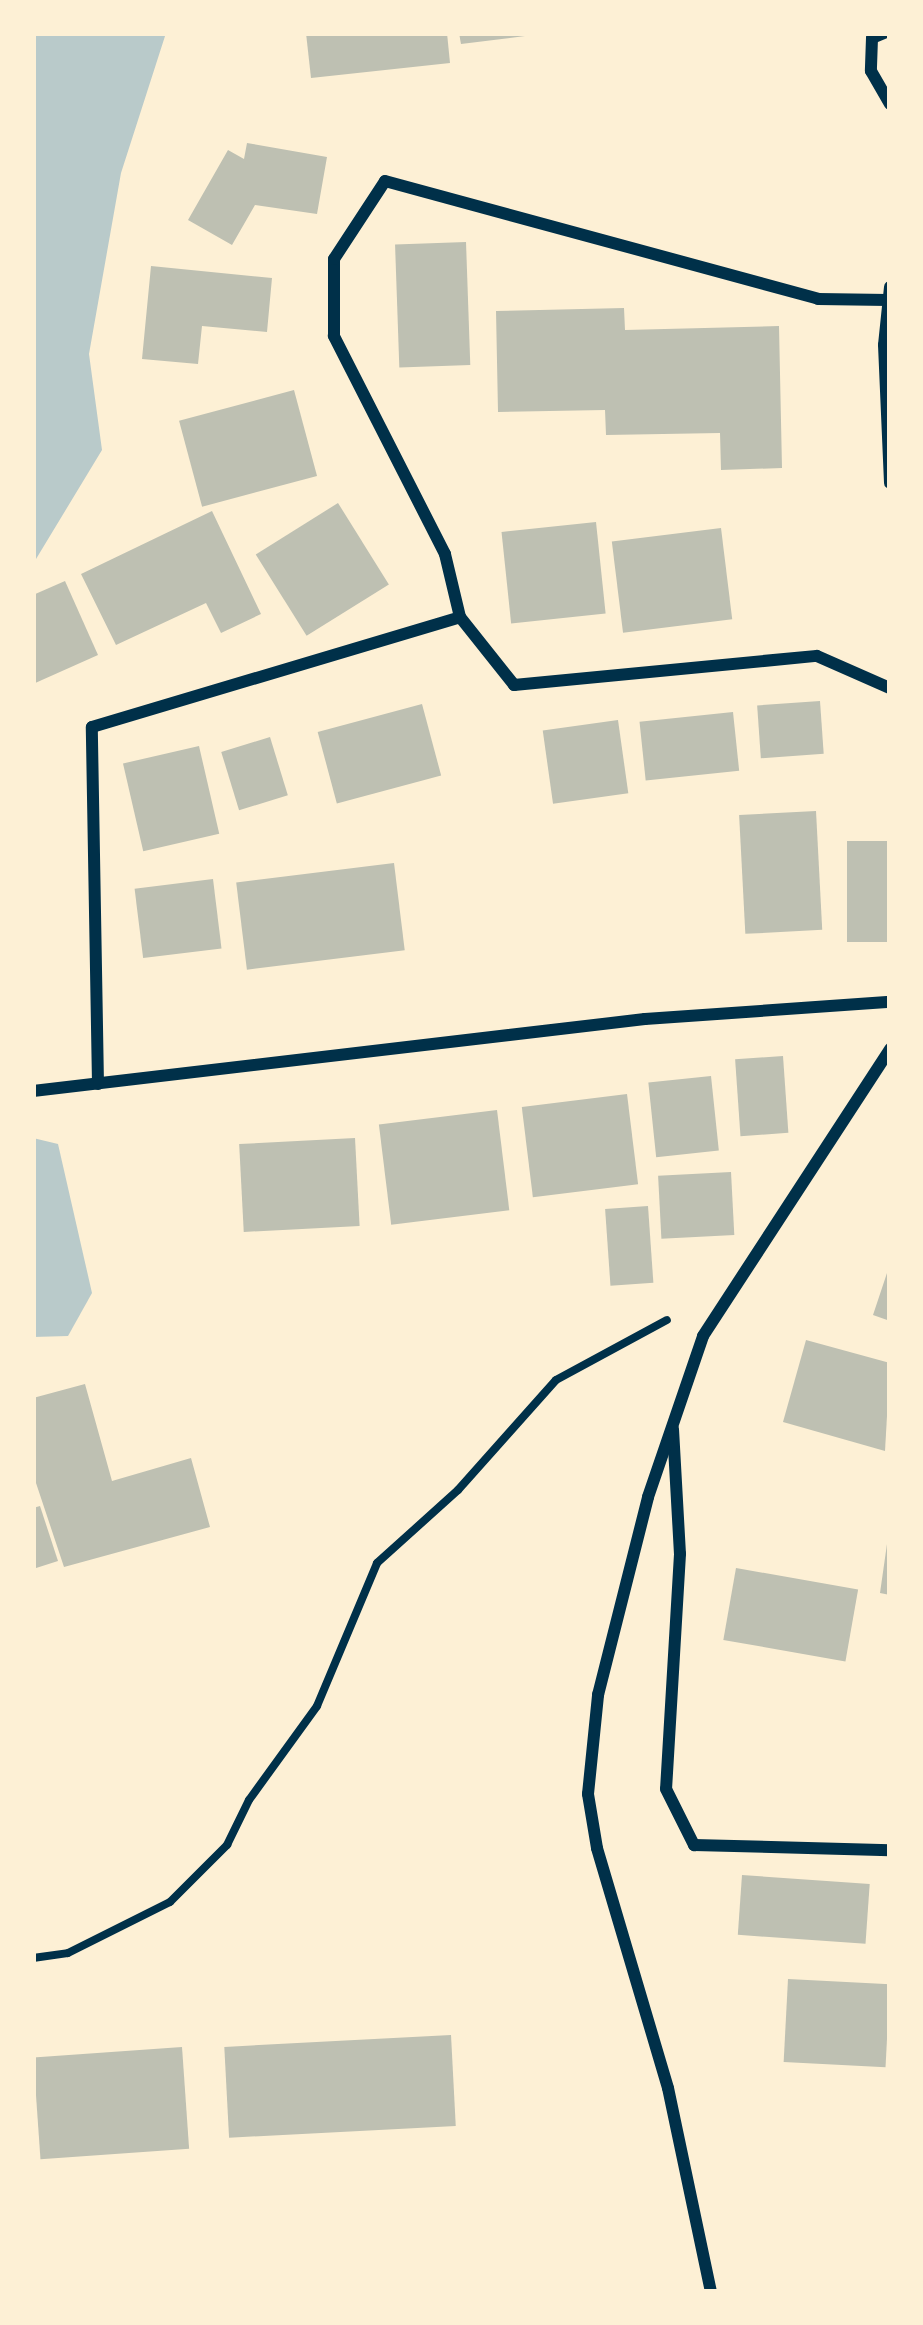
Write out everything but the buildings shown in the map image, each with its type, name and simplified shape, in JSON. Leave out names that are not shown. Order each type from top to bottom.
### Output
[{"type":"street","points":[[884,33],[872,38],[871,71],[890,104]]},
{"type":"street","points":[[890,483],[884,468],[889,294],[818,298],[385,181],[334,259],[334,336],[445,554],[460,617],[514,685],[817,656],[890,688]]},
{"type":"street","points":[[98,1084],[92,727],[460,617]]},
{"type":"street","points":[[33,1091],[645,1019],[890,1002]]},
{"type":"street","points":[[711,2292],[668,2088],[587,1794],[598,1695],[673,1416],[704,1336],[890,1049]]},
{"type":"street","points":[[673,1416],[680,1554],[666,1789],[675,1808],[694,1845],[890,1850]]},
{"type":"path","points":[[33,1958],[68,1952],[170,1901],[227,1845],[249,1801],[317,1706],[377,1563],[458,1490],[556,1380],[676,1315]]},
{"type":"shaded area","points":[[33,33],[166,33],[121,173],[89,354],[102,450],[33,564]]},
{"type":"shaded area","points":[[33,1138],[58,1144],[92,1293],[68,1336],[33,1337]]}]
